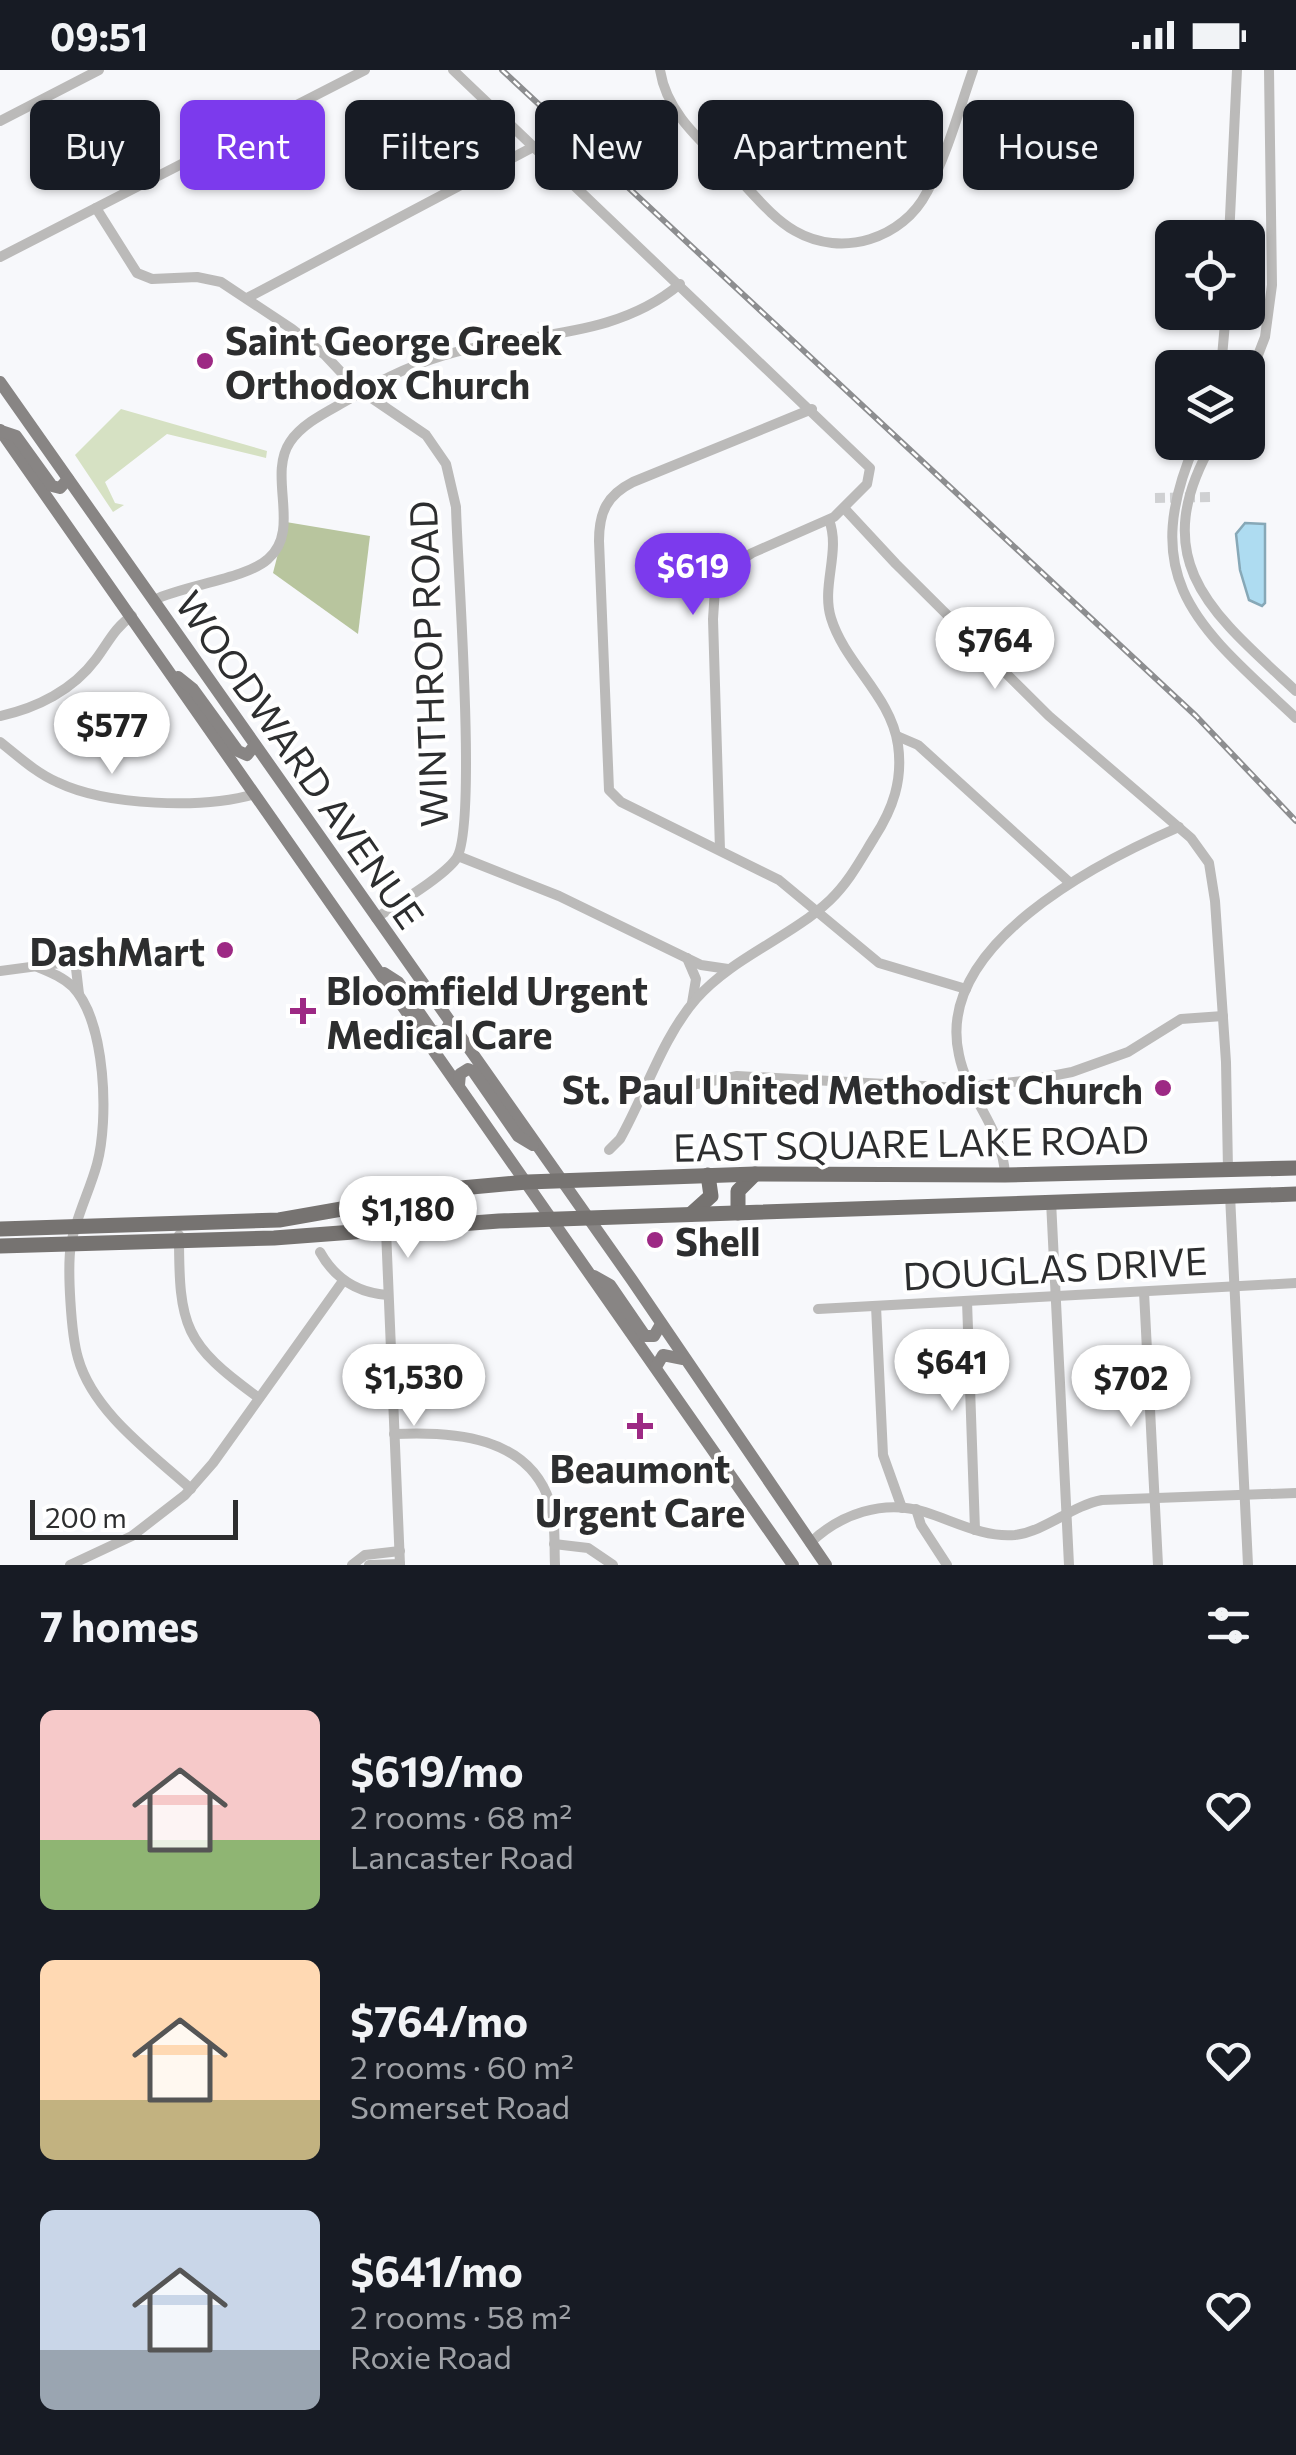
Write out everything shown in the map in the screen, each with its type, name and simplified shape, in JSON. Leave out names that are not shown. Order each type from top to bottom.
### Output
[{"type":"highway","name":"EAST SQUARE LAKE ROAD","points":[[179,1232],[279,1220],[472,1186],[527,1182],[755,1174],[1057,1175],[1296,1168]]},
{"type":"highway","points":[[738,1212],[738,1191],[755,1174]]},
{"type":"highway","points":[[691,1214],[711,1196],[708,1175]]},
{"type":"highway","points":[[1002,1202],[1010,1190],[1005,1175]]},
{"type":"highway","points":[[1051,1201],[1046,1188],[1057,1175]]},
{"type":"highway","name":"EAST SQUARE LAKE ROAD","points":[[179,1232],[386,1230],[586,1218],[1296,1194]]},
{"type":"highway","points":[[386,1230],[384,1216],[392,1200]]},
{"type":"highway","points":[[0,1229],[77,1227],[179,1232]]},
{"type":"highway","points":[[0,1246],[72,1244],[179,1232]]},
{"type":"main road","name":"WOODWARD AVENUE","points":[[0,382],[826,1565]]},
{"type":"main road","name":"WOODWARD AVENUE","points":[[0,431],[793,1565]]},
{"type":"main road","points":[[0,431],[16,436],[52,486],[60,488],[68,479]]},
{"type":"main road","points":[[78,540],[82,530],[92,529],[140,596],[154,600]]},
{"type":"main road","points":[[168,669],[193,689],[238,752],[247,755],[254,745]]},
{"type":"main road","points":[[298,855],[309,844],[318,849],[361,911],[376,918]]},
{"type":"main road","points":[[378,969],[398,982],[432,1032],[444,1033],[450,1023]]},
{"type":"main road","points":[[459,1085],[460,1074],[468,1069],[473,1071],[518,1136],[539,1149]]},
{"type":"main road","points":[[592,1275],[610,1285],[644,1336],[654,1336],[661,1324]]},
{"type":"main road","points":[[656,1367],[663,1355],[683,1359]]},
{"type":"main road","points":[[782,1547],[798,1555],[810,1543]]},
{"type":"street","points":[[0,121],[99,70]]},
{"type":"street","points":[[0,257],[365,70]]},
{"type":"street","points":[[250,298],[535,146],[453,70]]},
{"type":"street","points":[[660,70],[665,92],[678,114],[774,216],[801,234],[839,244],[882,235],[918,206],[932,182],[973,70]]},
{"type":"street","points":[[1230,220],[1237,70]]},
{"type":"street","points":[[1260,350],[1271,299],[1270,95],[1266,70]]},
{"type":"street","points":[[581,190],[866,461],[870,473],[867,484],[829,520],[740,560],[717,583],[713,619],[720,850]]},
{"type":"street","name":"WINTHROP ROAD","points":[[96,208],[130,267],[140,276],[157,280],[207,278],[250,298],[314,346],[352,384],[426,434],[442,458],[454,490],[466,778],[464,840],[458,856],[376,918]]},
{"type":"street","points":[[154,600],[249,570],[269,559],[282,529],[284,460],[289,444],[312,422],[363,391],[454,352],[610,322],[651,305],[680,284]]},
{"type":"street","points":[[812,409],[627,485],[609,500],[600,521],[609,790],[620,802],[773,876],[880,963],[966,989]]},
{"type":"street","points":[[1190,460],[1173,506],[1173,558],[1181,586],[1197,618],[1296,718]]},
{"type":"street","points":[[1203,460],[1186,506],[1186,547],[1200,592],[1216,616],[1296,691]]},
{"type":"street","points":[[844,508],[1049,716],[1202,849],[1211,868],[1223,1016],[1228,1170]]},
{"type":"street","points":[[690,1006],[734,967],[817,910],[847,881],[888,814],[899,778],[896,736],[890,716],[830,616],[833,534],[829,520]]},
{"type":"street","points":[[1,717],[67,688],[92,665],[116,629],[132,616]]},
{"type":"street","points":[[1235,660],[1248,655],[1275,679],[1285,681]]},
{"type":"street","points":[[896,736],[918,745],[1069,882]]},
{"type":"street","points":[[0,742],[53,780],[104,796],[192,801],[255,794]]},
{"type":"street","points":[[1005,1175],[998,1137],[970,1087],[956,1037],[966,989],[1005,937],[1069,882],[1179,827]]},
{"type":"street","points":[[458,856],[560,896],[712,969],[734,967]]},
{"type":"street","points":[[0,971],[75,960],[158,956]]},
{"type":"street","points":[[608,1150],[620,1139],[690,1006],[696,979],[686,957]]},
{"type":"street","points":[[75,960],[80,998],[98,1049],[102,1114],[98,1162],[72,1244],[74,1340],[85,1378],[106,1408],[191,1489]]},
{"type":"street","points":[[33,965],[65,980],[80,998]]},
{"type":"street","points":[[646,1088],[666,1090],[738,1076],[970,1087],[1046,1078],[1133,1050],[1176,1021],[1223,1016]]},
{"type":"street","points":[[1230,1195],[1248,1565]]},
{"type":"street","points":[[1051,1201],[1069,1565]]},
{"type":"street","points":[[386,1230],[400,1560]]},
{"type":"street","points":[[179,1232],[181,1302],[191,1332],[214,1364],[259,1398]]},
{"type":"street","points":[[320,1252],[343,1281],[368,1293],[388,1295]]},
{"type":"street","points":[[70,1565],[132,1536],[191,1489],[343,1281]]},
{"type":"street","name":"DOUGLAS DRIVE","points":[[818,1309],[1296,1283]]},
{"type":"street","points":[[1144,1292],[1158,1565]]},
{"type":"street","points":[[967,1302],[975,1530]]},
{"type":"street","points":[[876,1306],[884,1462],[902,1508]]},
{"type":"street","points":[[394,1434],[455,1434],[514,1454],[546,1492],[552,1512],[555,1565]]},
{"type":"street","points":[[810,1543],[850,1514],[902,1508],[975,1530],[1017,1534],[1102,1500],[1296,1493]]},
{"type":"street","points":[[916,1510],[921,1525],[948,1565]]},
{"type":"street","points":[[554,1544],[588,1548],[612,1565]]},
{"type":"street","points":[[352,1565],[372,1552],[400,1560]]},
{"type":"street","points":[[369,1565],[400,1560]]},
{"type":"green space","points":[[121,409],[267,451],[266,458],[167,434],[105,482],[115,503],[124,505],[113,512],[75,455]]},
{"type":"green space","points":[[286,522],[370,536],[358,634],[273,573]]},
{"type":"water","points":[[1245,523],[1265,524],[1262,606],[1249,600],[1240,570],[1236,534]]},
{"type":"tunnel","points":[[1155,498],[1210,497]]},
{"type":"railway","points":[[502,70],[1196,716],[1296,821]]},
{"type":"place","name":"Saint George Greek Orthodox Church","points":[[205,361]]},
{"type":"place","name":"DashMart","points":[[225,950]]},
{"type":"place","name":"Bloomfield Urgent Medical Care","points":[[303,1011]]},
{"type":"place","name":"St. Paul United Methodist Church","points":[[1163,1088]]},
{"type":"place","name":"Shell","points":[[655,1240]]},
{"type":"place","name":"Beaumont Urgent Care","points":[[640,1426]]}]
